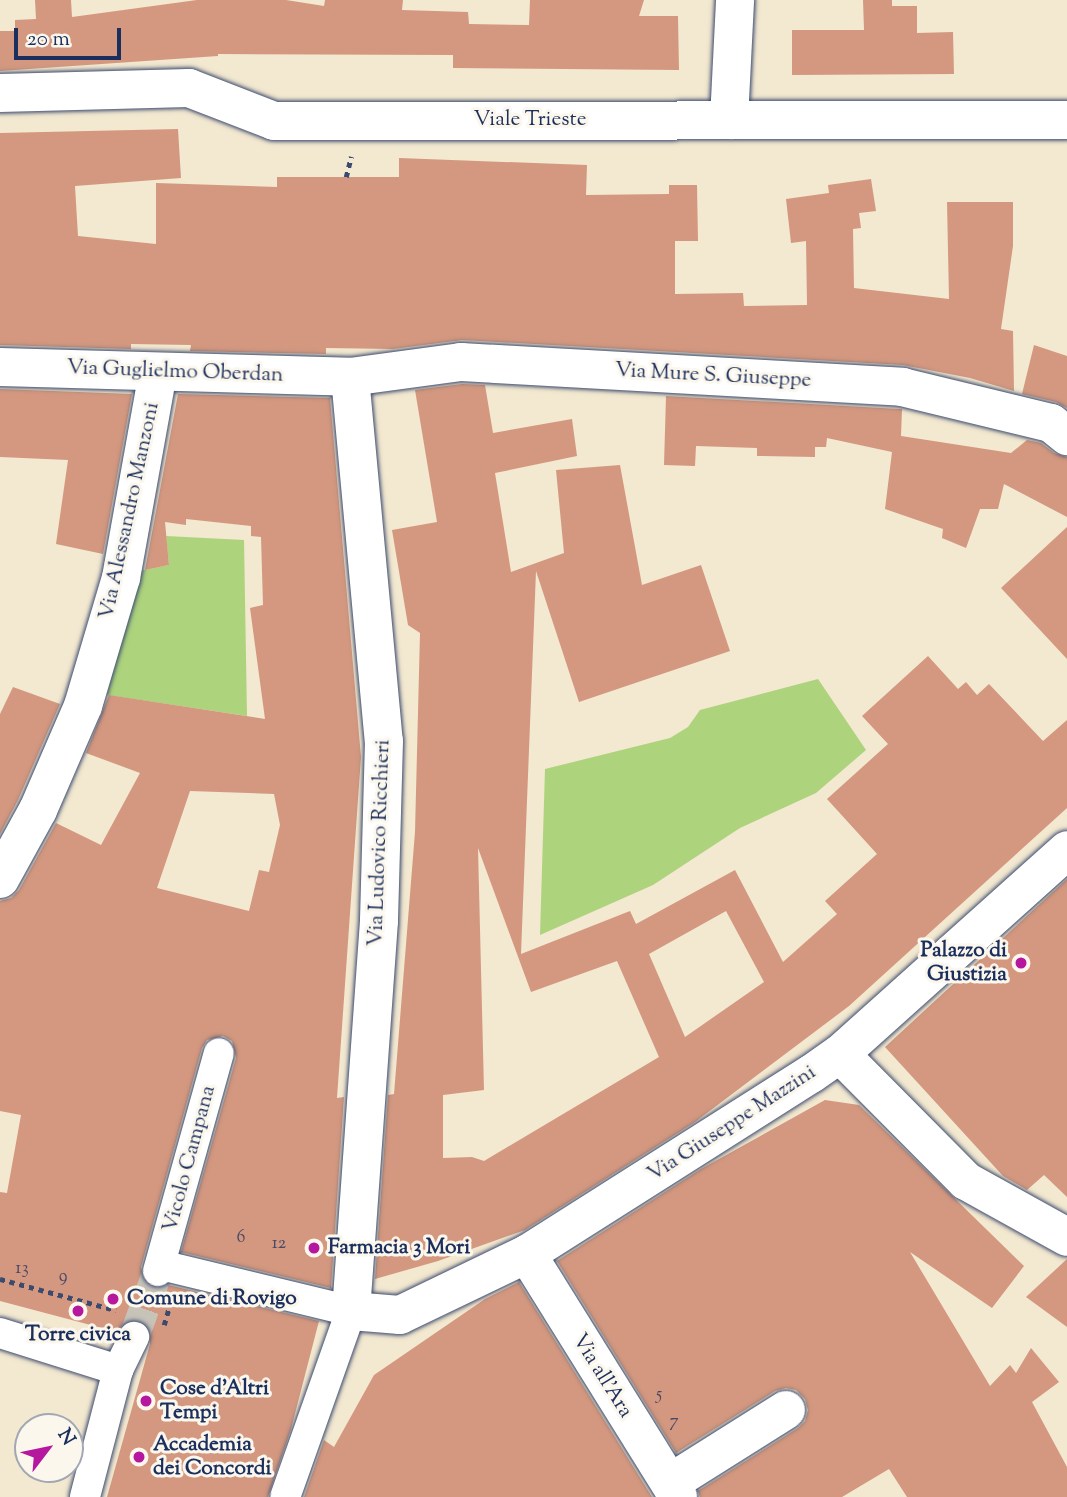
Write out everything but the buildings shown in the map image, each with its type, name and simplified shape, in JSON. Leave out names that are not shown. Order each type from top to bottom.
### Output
[{"type":"street","points":[[729,120],[735,0]]},
{"type":"street","name":"Viale Trieste","points":[[0,93],[189,88],[274,121],[1067,120]]},
{"type":"street","name":"Via Mure S. Giuseppe","points":[[350,377],[461,362],[902,387],[1051,423],[1067,436]]},
{"type":"street","name":"Via Guglielmo Oberdan","points":[[0,367],[350,377]]},
{"type":"street","name":"Via Alessandro Manzoni","points":[[0,879],[38,810],[83,706],[121,578],[158,372]]},
{"type":"street","name":"Via Ludovico Ricchieri","points":[[350,377],[384,741],[379,921],[351,1311]]},
{"type":"street","name":"Via Giuseppe Mazzini","points":[[351,1311],[400,1315],[527,1254],[840,1055],[1067,850]]},
{"type":"street","name":"Vicolo Campana","points":[[219,1053],[159,1268],[351,1311]]},
{"type":"street","points":[[840,1055],[966,1181],[1067,1237]]},
{"type":"street","name":"Via all'Ara","points":[[527,1254],[674,1490]]},
{"type":"street","points":[[285,1497],[351,1311]]},
{"type":"street","points":[[85,1497],[118,1370],[139,1324]]},
{"type":"street","points":[[0,1333],[118,1370]]},
{"type":"street","points":[[674,1490],[786,1410]]},
{"type":"path","points":[[0,1279],[139,1324],[164,1323]]},
{"type":"green space","points":[[166,536],[244,540],[247,716],[107,695],[139,571],[169,565]]},
{"type":"green space","points":[[818,679],[866,750],[816,793],[740,828],[653,885],[540,935],[545,769],[670,738],[688,727],[700,710]]},
{"type":"tunnel","points":[[134,1337],[158,1271]]},
{"type":"place","name":"Palazzo di Giustizia","points":[[1021,963]]},
{"type":"place","name":"Farmacia 3 Mori","points":[[314,1248]]},
{"type":"place","name":"Comune di Rovigo","points":[[113,1299]]},
{"type":"place","name":"Torre civica","points":[[78,1311]]},
{"type":"place","name":"Cose d'Altri Tempi","points":[[146,1401]]},
{"type":"place","name":"Accademia dei Concordi","points":[[139,1457]]}]
